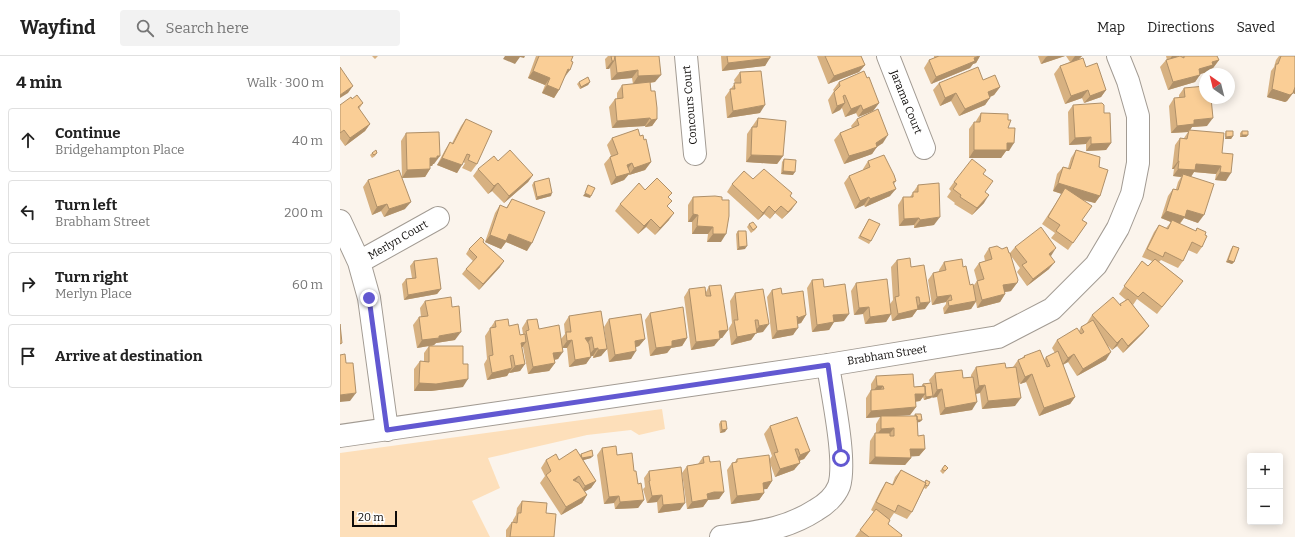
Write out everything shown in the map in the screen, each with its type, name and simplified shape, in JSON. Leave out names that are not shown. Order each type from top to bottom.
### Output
[{"type":"street","name":"Concours Court","points":[[686,56],[695,154]]},
{"type":"street","name":"Jarama Court","points":[[888,56],[924,148]]},
{"type":"street","name":"Brabham Street","points":[[340,436],[828,365],[998,337],[1052,309],[1096,265],[1118,228],[1132,194],[1138,163],[1138,116],[1128,81],[1118,56]]},
{"type":"street","name":"Merlyn Court","points":[[359,262],[438,218]]},
{"type":"street","points":[[340,221],[359,262],[369,298],[387,430]]},
{"type":"street","points":[[721,537],[774,530],[801,520],[827,504],[839,486],[841,458],[828,365]]},
{"type":"shaded area","points":[[662,409],[665,429],[639,435],[631,430],[587,435],[488,458],[500,488],[472,501],[490,537],[340,537],[340,453]]},
{"type":"building","points":[[539,56],[573,56],[571,61],[573,62],[570,70],[568,69],[559,90],[547,85],[550,78],[533,71]]},
{"type":"building","points":[[611,56],[615,56],[614,61],[612,61]]},
{"type":"building","points":[[615,56],[659,56],[661,75],[638,76],[638,70],[617,73]]},
{"type":"building","points":[[727,56],[770,56],[770,58],[728,63]]},
{"type":"building","points":[[825,56],[861,56],[865,65],[834,76]]},
{"type":"building","points":[[939,56],[979,56],[974,58],[975,61],[936,77],[929,60]]},
{"type":"building","points":[[1180,56],[1184,58],[1184,56],[1217,56],[1219,60],[1212,62],[1213,65],[1199,68],[1199,75],[1173,82],[1166,60]]},
{"type":"building","points":[[1281,56],[1295,56],[1295,87],[1293,93],[1290,95],[1272,89],[1276,64],[1278,64]]},
{"type":"building","points":[[1083,58],[1086,67],[1097,63],[1106,90],[1090,96],[1088,90],[1071,96],[1060,66]]},
{"type":"building","points":[[340,67],[353,86],[340,95]]},
{"type":"building","points":[[978,67],[983,80],[995,75],[1000,87],[988,92],[990,98],[965,109],[956,93],[945,98],[939,83]]},
{"type":"building","points":[[761,71],[765,105],[733,111],[730,89],[735,89],[734,83],[741,83],[740,72]]},
{"type":"building","points":[[864,71],[867,78],[869,77],[879,103],[863,110],[861,105],[851,109],[845,95],[843,96],[845,103],[837,106],[834,92],[840,86],[839,82]]},
{"type":"building","points":[[588,77],[590,82],[581,87],[579,82]]},
{"type":"building","points":[[650,82],[651,91],[655,91],[657,119],[651,120],[650,118],[617,121],[615,99],[623,98],[622,85]]},
{"type":"building","points":[[1199,87],[1199,104],[1212,104],[1213,118],[1194,120],[1194,124],[1177,126],[1174,98],[1185,97],[1184,88]]},
{"type":"building","points":[[357,95],[363,103],[358,107],[370,124],[350,138],[344,130],[340,133],[340,105],[351,97],[352,99]]},
{"type":"building","points":[[1102,103],[1104,105],[1104,113],[1110,113],[1111,143],[1091,144],[1091,137],[1075,138],[1073,105]]},
{"type":"building","points":[[878,109],[888,135],[876,143],[877,147],[849,156],[840,133],[859,125],[857,119]]},
{"type":"building","points":[[981,113],[1008,114],[1008,120],[1011,120],[1008,128],[1015,128],[1014,143],[1007,143],[1007,150],[974,150],[974,122],[980,122]]},
{"type":"building","points":[[758,118],[786,121],[783,156],[751,155],[752,127],[757,127]]},
{"type":"building","points":[[466,119],[492,131],[477,164],[468,160],[470,155],[467,154],[462,165],[442,158],[450,142],[453,144]]},
{"type":"building","points":[[638,129],[640,136],[643,135],[644,140],[646,139],[651,162],[634,168],[632,163],[627,165],[630,173],[616,177],[610,157],[618,154],[612,138]]},
{"type":"building","points":[[1189,130],[1224,133],[1222,153],[1233,154],[1231,173],[1220,172],[1221,166],[1196,164],[1195,170],[1178,169],[1180,138],[1187,139]]},
{"type":"building","points":[[1226,131],[1233,131],[1233,136],[1226,137]]},
{"type":"building","points":[[1242,131],[1248,131],[1248,135],[1242,135]]},
{"type":"building","points":[[439,132],[440,156],[437,156],[437,158],[430,158],[430,169],[407,170],[406,133]]},
{"type":"building","points":[[376,150],[377,153],[374,155],[372,153]]},
{"type":"building","points":[[510,150],[533,175],[509,196],[498,183],[494,186],[478,169],[494,156],[498,161]]},
{"type":"building","points":[[1076,150],[1100,157],[1099,167],[1108,170],[1100,196],[1058,183],[1063,167],[1070,169]]},
{"type":"building","points":[[884,155],[894,175],[896,181],[893,182],[896,189],[870,199],[869,197],[860,201],[849,176],[870,167],[868,161]]},
{"type":"building","points":[[784,159],[796,160],[795,172],[783,171]]},
{"type":"building","points":[[972,159],[986,170],[983,174],[993,181],[985,192],[989,195],[977,208],[960,197],[961,195],[953,189],[957,184],[954,182]]},
{"type":"building","points":[[764,169],[792,193],[790,196],[797,202],[788,212],[781,206],[775,212],[769,206],[763,213],[732,184],[744,171],[753,179]]},
{"type":"building","points":[[399,170],[411,202],[389,209],[387,204],[377,207],[368,180]]},
{"type":"building","points":[[1183,174],[1214,184],[1204,215],[1187,210],[1185,217],[1166,211],[1173,189],[1178,190]]},
{"type":"building","points":[[549,178],[552,193],[537,197],[534,182]]},
{"type":"building","points":[[657,178],[672,193],[668,197],[672,201],[667,206],[674,213],[660,228],[651,219],[644,226],[620,204],[639,183],[645,190]]},
{"type":"building","points":[[939,183],[940,217],[920,220],[919,218],[904,219],[903,197],[913,197],[913,192],[918,192],[918,185]]},
{"type":"building","points":[[588,185],[595,188],[591,196],[585,193]]},
{"type":"building","points":[[1065,188],[1092,206],[1082,220],[1087,223],[1073,243],[1056,231],[1060,225],[1048,217]]},
{"type":"building","points":[[693,197],[722,197],[722,200],[729,200],[729,216],[726,234],[713,234],[713,227],[697,226],[698,215],[693,214]]},
{"type":"building","points":[[512,199],[545,212],[532,243],[509,234],[506,241],[490,235],[500,205],[507,208]]},
{"type":"building","points":[[869,219],[880,224],[871,241],[860,236]]},
{"type":"building","points":[[1172,220],[1196,231],[1197,228],[1206,232],[1205,235],[1207,236],[1202,247],[1192,242],[1183,261],[1165,252],[1163,257],[1147,249],[1159,225],[1168,229]]},
{"type":"building","points":[[753,222],[757,227],[753,230],[749,224]]},
{"type":"building","points":[[1041,227],[1056,248],[1049,254],[1055,262],[1033,279],[1022,265],[1027,262],[1015,247]]},
{"type":"building","points":[[738,231],[746,231],[747,246],[739,247]]},
{"type":"building","points":[[481,237],[484,240],[483,242],[504,261],[483,284],[466,269],[477,257],[469,249]]},
{"type":"building","points":[[997,246],[1002,249],[1007,247],[1018,280],[1017,283],[1003,285],[1005,294],[982,300],[977,281],[984,279],[979,263],[992,259],[989,248]]},
{"type":"building","points":[[1233,246],[1239,248],[1234,262],[1228,260]]},
{"type":"building","points":[[437,258],[441,289],[408,295],[406,279],[416,278],[414,261]]},
{"type":"building","points":[[910,258],[911,267],[924,265],[930,302],[920,303],[919,297],[916,297],[918,309],[898,314],[895,297],[899,296],[897,260]]},
{"type":"building","points":[[962,259],[963,267],[966,266],[970,285],[973,284],[976,301],[949,306],[948,301],[952,300],[951,295],[937,297],[933,273],[946,270],[944,262]]},
{"type":"building","points":[[1155,259],[1183,281],[1162,307],[1143,292],[1138,297],[1124,286],[1142,261],[1148,266]]},
{"type":"building","points":[[823,279],[824,287],[845,284],[849,314],[833,315],[834,322],[817,325],[812,280]]},
{"type":"building","points":[[887,279],[891,314],[870,317],[869,307],[859,308],[856,283]]},
{"type":"building","points":[[721,285],[728,330],[719,331],[720,339],[696,342],[689,289],[705,287],[706,296],[711,296],[709,286]]},
{"type":"building","points":[[781,288],[782,294],[803,291],[806,315],[798,318],[797,316],[798,328],[777,331],[772,290]]},
{"type":"building","points":[[763,289],[769,324],[759,326],[758,320],[755,320],[757,333],[737,337],[734,320],[738,320],[735,293]]},
{"type":"building","points":[[451,297],[452,307],[459,306],[461,332],[439,336],[439,338],[422,340],[419,317],[428,316],[425,301]]},
{"type":"building","points":[[1113,297],[1121,306],[1120,304],[1128,299],[1149,326],[1128,346],[1122,338],[1117,343],[1092,315]]},
{"type":"building","points":[[683,307],[687,338],[672,341],[672,346],[656,348],[650,313]]},
{"type":"building","points":[[601,311],[607,349],[594,349],[592,337],[585,338],[589,344],[591,357],[575,360],[572,340],[567,341],[566,332],[571,332],[569,316]]},
{"type":"building","points":[[641,314],[645,339],[635,341],[636,351],[615,355],[609,319]]},
{"type":"building","points":[[508,319],[509,326],[518,324],[520,335],[525,334],[526,342],[521,343],[525,364],[515,366],[513,355],[510,356],[512,368],[492,373],[489,356],[493,355],[490,328],[496,327],[495,321]]},
{"type":"building","points":[[537,319],[539,329],[559,325],[563,352],[553,353],[555,363],[533,367],[526,331],[529,330],[527,320]]},
{"type":"building","points":[[1093,320],[1111,352],[1083,369],[1074,354],[1068,358],[1057,340],[1077,328],[1081,334],[1084,332],[1081,327]]},
{"type":"building","points":[[340,324],[342,343],[340,344]]},
{"type":"building","points":[[429,346],[463,346],[463,364],[468,364],[468,379],[436,384],[419,383],[420,361],[429,362]]},
{"type":"building","points":[[1040,350],[1047,367],[1050,366],[1046,357],[1058,351],[1075,397],[1044,408],[1032,374],[1025,377],[1018,360]]},
{"type":"building","points":[[345,354],[346,363],[353,363],[356,393],[340,395],[340,355]]},
{"type":"building","points":[[1005,363],[1006,368],[1016,367],[1021,398],[988,401],[985,385],[979,386],[976,367]]},
{"type":"building","points":[[962,370],[963,378],[973,377],[977,402],[945,408],[942,389],[937,390],[935,373]]},
{"type":"building","points":[[913,374],[914,387],[925,386],[925,394],[915,394],[916,407],[871,411],[871,390],[884,389],[883,386],[877,386],[876,376]]},
{"type":"building","points":[[931,383],[933,396],[926,397],[925,386],[923,386],[923,384]]},
{"type":"building","points":[[915,414],[921,414],[922,420],[917,420],[917,416]]},
{"type":"building","points":[[881,416],[917,416],[918,436],[924,435],[925,449],[910,449],[911,458],[875,457],[875,433],[890,433],[890,436],[894,436],[894,428],[881,429]]},
{"type":"building","points":[[797,417],[810,451],[800,455],[798,449],[795,449],[800,463],[780,469],[774,453],[778,452],[770,426]]},
{"type":"building","points":[[721,421],[726,421],[727,429],[722,430]]},
{"type":"building","points":[[616,446],[617,455],[632,453],[634,471],[636,471],[638,484],[641,483],[644,500],[620,502],[619,496],[609,497],[602,448]]},
{"type":"building","points":[[576,449],[596,481],[585,486],[579,476],[573,480],[579,483],[587,495],[566,507],[546,475],[551,471],[546,460],[556,454],[559,460]]},
{"type":"building","points":[[592,450],[593,456],[582,458],[581,454]]},
{"type":"building","points":[[769,455],[772,481],[763,483],[764,493],[737,496],[732,463],[737,462],[737,459]]},
{"type":"building","points":[[709,456],[710,462],[720,461],[724,492],[707,494],[708,499],[692,502],[687,466],[704,463],[703,457]]},
{"type":"building","points":[[945,465],[948,468],[945,471],[942,469]]},
{"type":"building","points":[[681,467],[685,503],[663,505],[662,495],[652,496],[649,471]]},
{"type":"building","points":[[901,470],[926,483],[912,512],[898,505],[895,512],[876,502],[886,482],[893,485]]},
{"type":"building","points":[[926,480],[930,482],[928,486],[925,485]]},
{"type":"building","points":[[522,501],[547,503],[546,513],[556,514],[554,537],[510,537],[512,522],[517,523],[518,513],[521,513]]},
{"type":"building","points":[[876,509],[890,520],[888,524],[902,535],[901,537],[869,537],[860,530]]},
{"type":"route","points":[[369,298],[387,430],[828,365],[841,458]]}]
